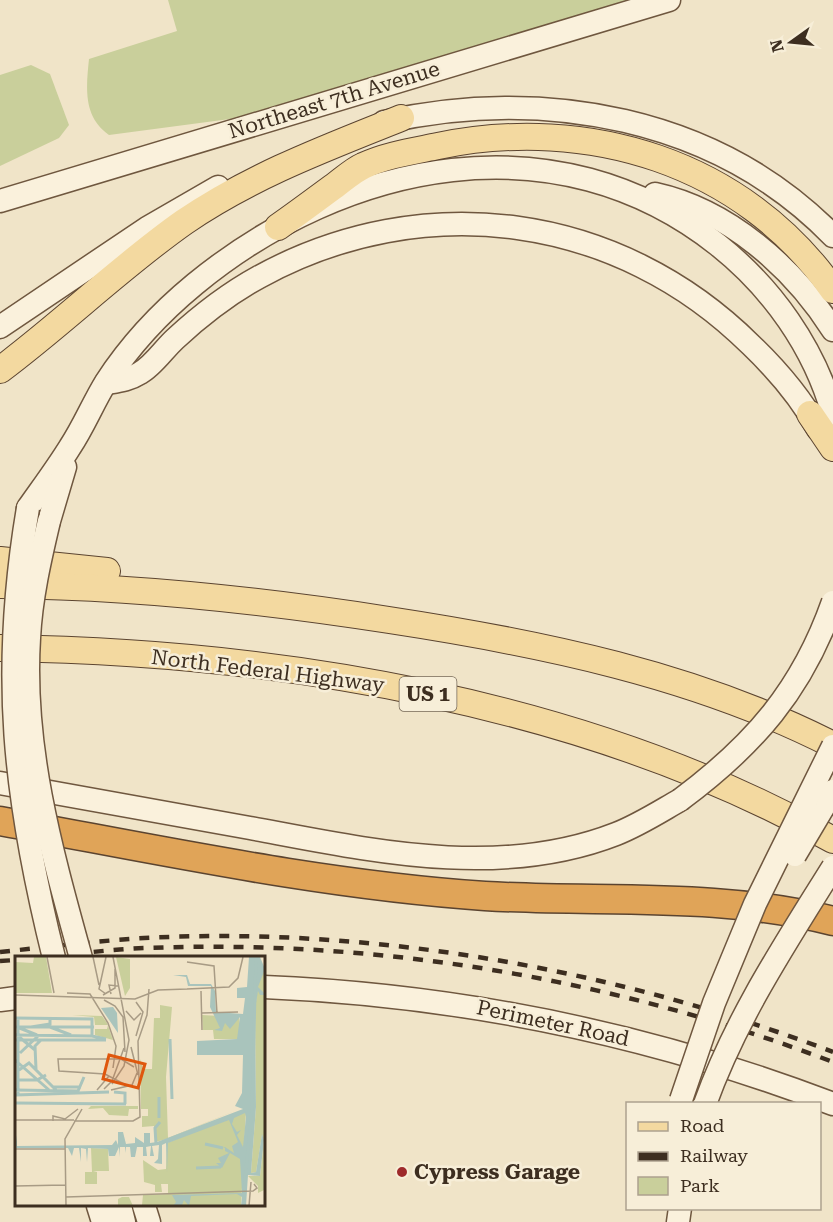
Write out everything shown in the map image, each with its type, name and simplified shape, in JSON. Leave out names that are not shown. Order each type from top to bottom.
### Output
[{"type":"highway","points":[[0,821],[362,884],[486,896],[734,903],[833,921]]},
{"type":"main road","points":[[0,370],[183,223],[217,201],[277,169],[401,118]]},
{"type":"main road","points":[[278,227],[362,166],[392,156],[483,138],[515,135],[567,137],[602,142],[662,159],[722,187],[771,223],[797,246],[833,290]]},
{"type":"main road","points":[[821,414],[833,448]]},
{"type":"main road","points":[[0,560],[217,580],[322,610]]},
{"type":"main road","points":[[0,585],[130,589],[322,610],[432,627],[610,664],[758,711],[833,746]]},
{"type":"main road","name":"North Federal Highway","points":[[0,648],[129,653],[233,663],[335,676],[437,696],[589,736],[686,770],[777,809],[833,840]]},
{"type":"street","name":"Northeast 7th Avenue","points":[[0,201],[669,0]]},
{"type":"street","points":[[0,327],[147,228],[241,174],[304,144],[334,133],[401,118],[459,109],[527,107],[605,116],[651,127],[699,144],[744,167],[786,194],[833,236]]},
{"type":"street","points":[[54,956],[19,810],[6,717],[4,663],[9,600],[28,508],[72,445],[106,383],[139,339],[175,301],[214,268],[278,227],[323,206],[373,188],[417,176],[474,166],[543,169],[674,198],[718,218],[782,268],[813,301],[833,330]]},
{"type":"street","points":[[614,186],[663,208],[706,236],[743,266],[789,319],[816,369],[821,414],[833,458]]},
{"type":"street","points":[[106,383],[125,381],[143,372],[173,340],[214,306],[259,277],[305,255],[381,232],[409,227],[473,224],[530,229],[580,241],[618,255],[679,286],[731,325],[787,384],[821,414]]},
{"type":"street","points":[[72,445],[49,521],[37,578],[29,637],[29,716],[42,808],[80,956]]},
{"type":"street","points":[[0,783],[368,849],[468,858],[519,856],[572,848],[637,825],[680,800],[724,767],[776,712],[792,690],[816,645],[833,602]]},
{"type":"street","points":[[680,1102],[714,1002],[755,904],[833,746]]},
{"type":"street","points":[[740,942],[833,791]]},
{"type":"street","points":[[706,1102],[740,1020],[833,867]]},
{"type":"street","name":"Perimeter Road","points":[[266,987],[396,996],[534,1017],[690,1055],[833,1104]]},
{"type":"street","points":[[0,1000],[15,998]]},
{"type":"street","points":[[98,1207],[103,1222]]},
{"type":"street","points":[[120,1207],[124,1222]]},
{"type":"green space","points":[[168,0],[637,0],[245,117],[109,135],[94,120],[90,111],[87,91],[89,59],[177,31]]},
{"type":"green space","points":[[31,65],[50,74],[69,125],[59,138],[0,166],[0,75]]},
{"type":"railway","points":[[0,952],[144,938],[231,936],[319,939],[407,947],[494,960],[581,977],[667,998],[751,1023],[833,1052]]},
{"type":"railway","points":[[54,956],[133,949],[234,947],[322,950],[409,958],[496,970],[582,987],[667,1008],[750,1033],[833,1062]]},
{"type":"railway","points":[[0,961],[15,960]]},
{"type":"place","name":"Cypress Garage","points":[[402,1172]]}]
